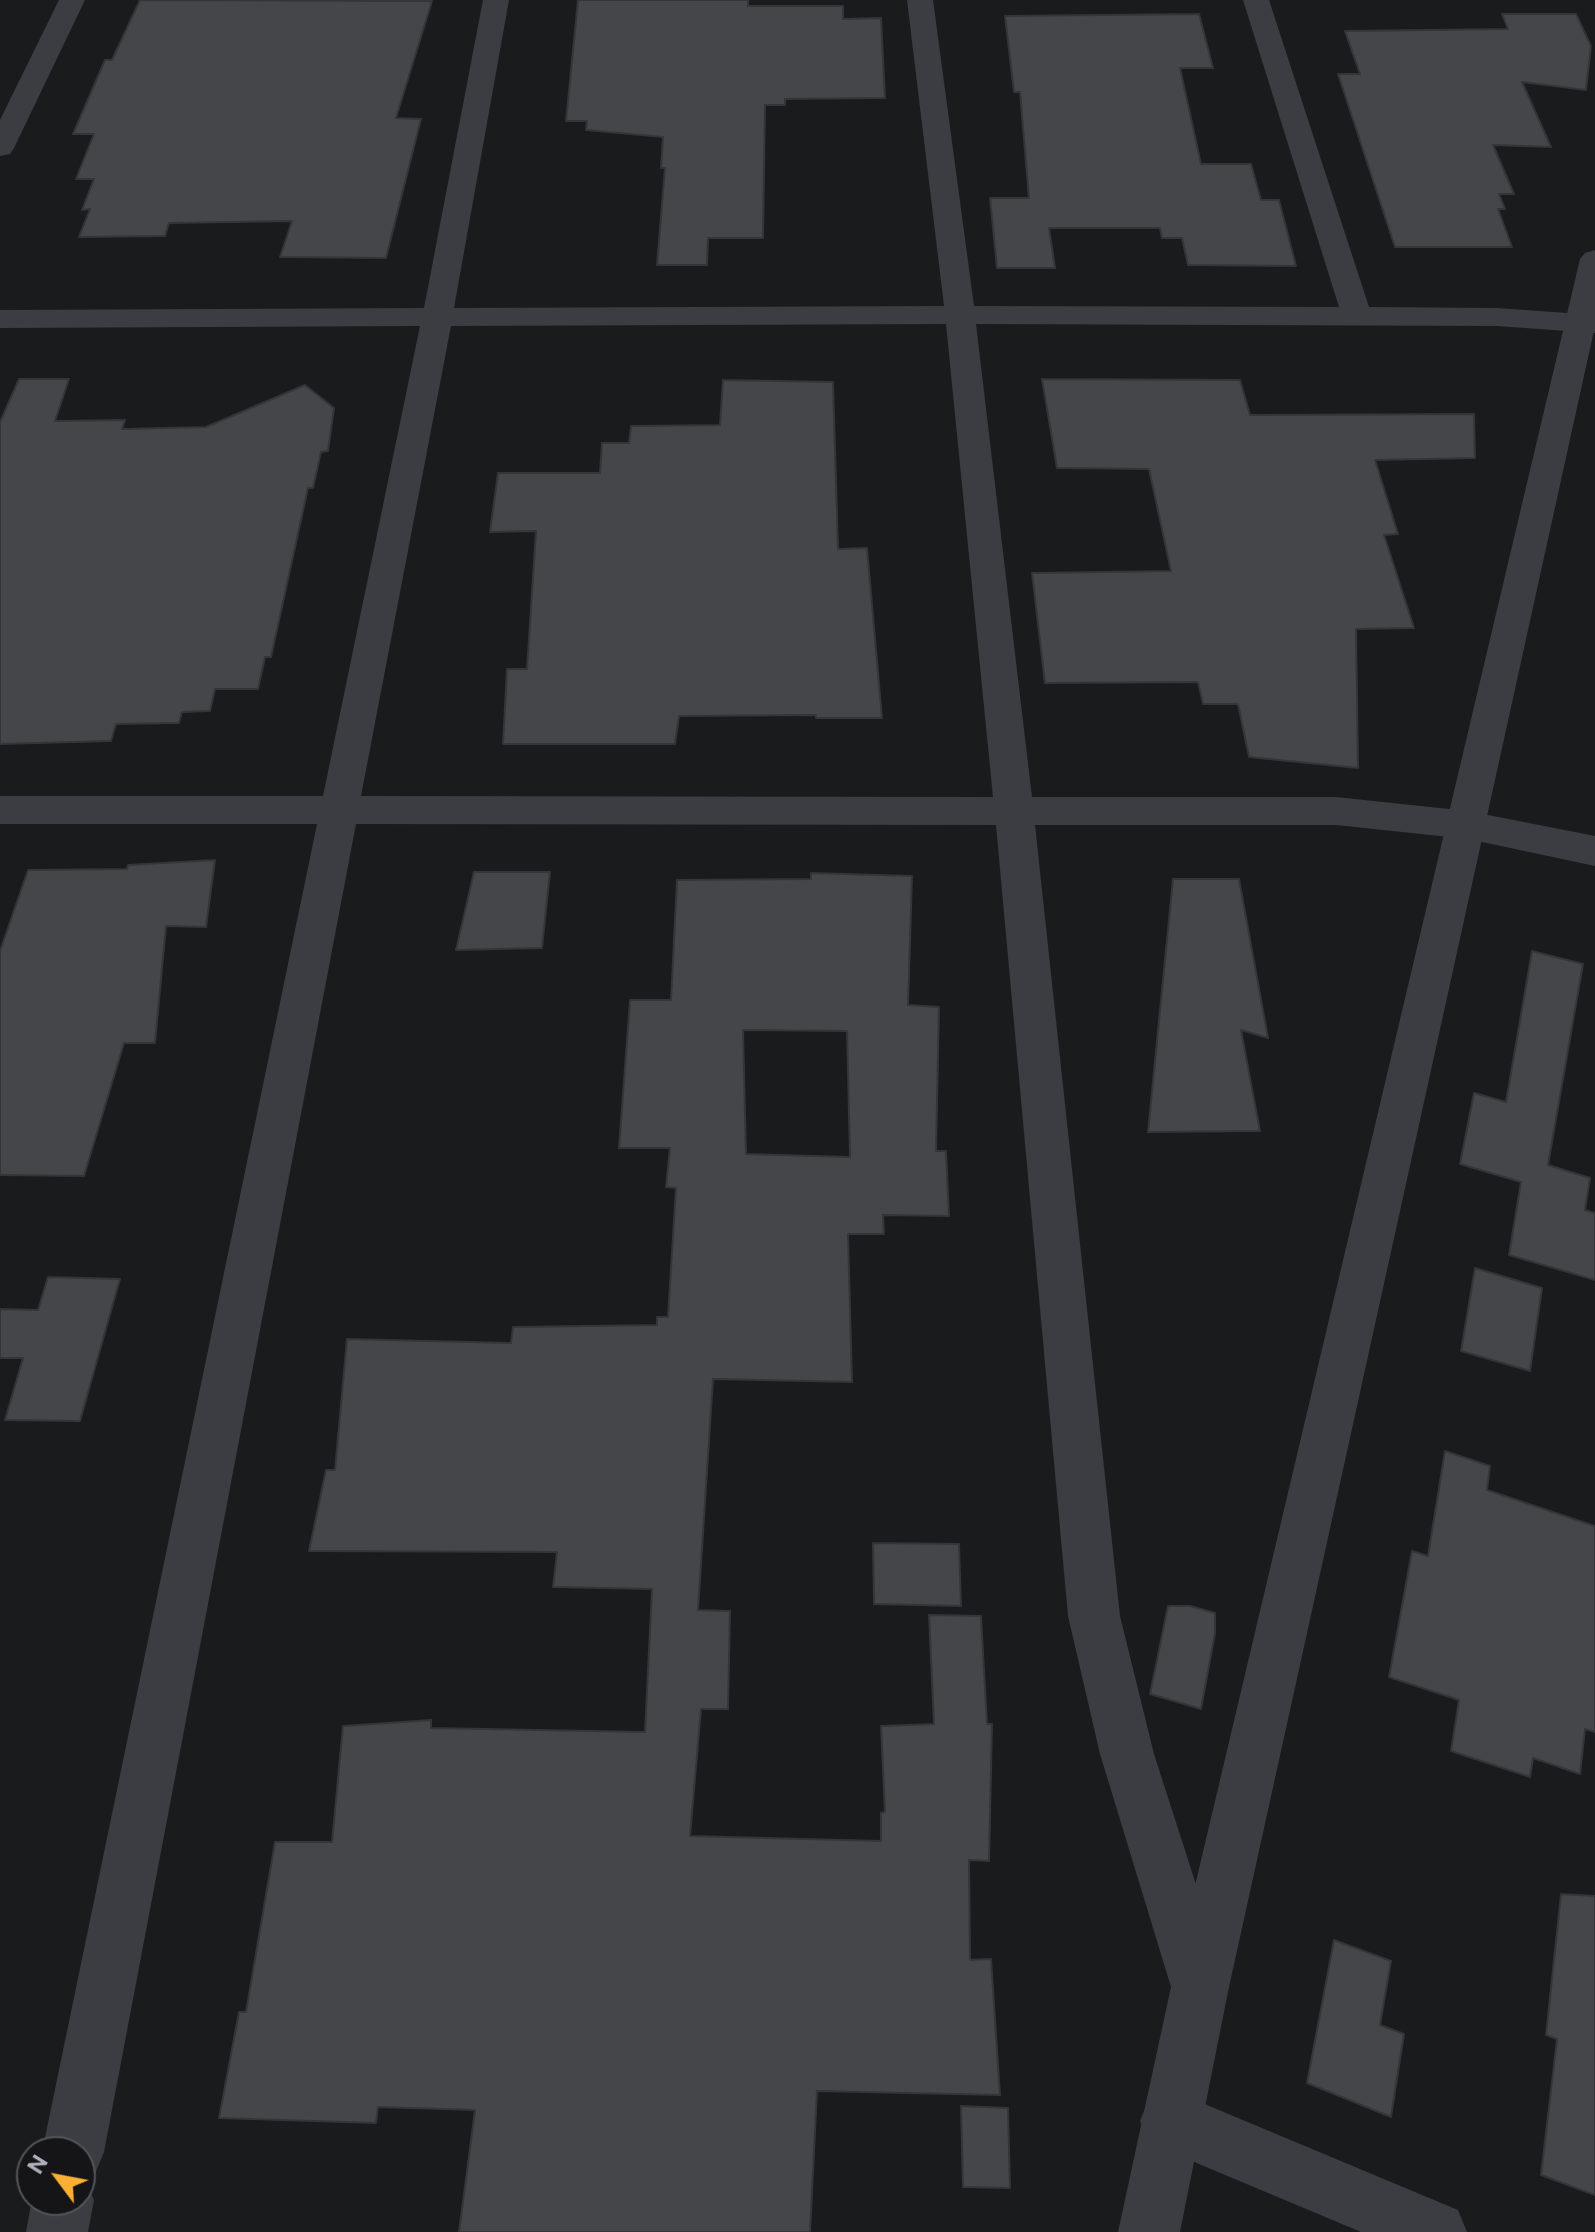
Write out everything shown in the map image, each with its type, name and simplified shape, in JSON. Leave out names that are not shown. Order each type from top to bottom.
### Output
[{"type":"street","points":[[0,148],[72,0]]},
{"type":"street","points":[[76,2136],[437,318],[496,0]]},
{"type":"street","points":[[920,0],[960,315],[1014,808],[1094,1616],[1127,1754],[1200,1987]]},
{"type":"street","points":[[1256,0],[1357,317]]},
{"type":"street","points":[[1149,2232],[1200,1987],[1396,1125],[1588,323],[1595,259]]},
{"type":"street","points":[[0,319],[960,315],[1497,317],[1588,323]]},
{"type":"street","points":[[0,810],[339,812],[1014,808],[1336,811],[1468,825],[1595,851]]},
{"type":"street","points":[[1171,2121],[1436,2232]]},
{"type":"building","points":[[140,0],[432,1],[396,118],[421,119],[386,258],[280,257],[292,221],[169,223],[165,236],[79,237],[90,209],[82,210],[94,179],[76,179],[94,134],[73,134],[105,60],[112,60]]},
{"type":"building","points":[[578,0],[748,0],[748,6],[843,6],[843,19],[881,18],[885,98],[785,99],[785,105],[765,105],[763,238],[708,238],[707,265],[657,265],[665,168],[661,168],[663,137],[586,130],[587,121],[566,121]]},
{"type":"building","points":[[1199,14],[1213,68],[1180,68],[1201,164],[1251,164],[1261,200],[1279,200],[1296,266],[1188,265],[1182,238],[1162,238],[1160,228],[1049,228],[1055,268],[997,268],[990,198],[1029,198],[1020,92],[1014,92],[1005,16]]},
{"type":"building","points":[[1502,14],[1576,14],[1591,46],[1586,90],[1522,82],[1551,147],[1493,145],[1514,194],[1499,194],[1505,209],[1498,209],[1512,247],[1395,247],[1338,74],[1360,74],[1345,31],[1508,29]]},
{"type":"building","points":[[19,379],[69,379],[55,421],[125,420],[122,429],[206,427],[305,385],[334,408],[328,451],[321,452],[313,488],[308,488],[271,657],[265,657],[258,689],[215,689],[210,711],[182,712],[179,723],[116,724],[111,741],[0,744],[0,422]]},
{"type":"building","points":[[1042,379],[1240,380],[1250,415],[1474,414],[1475,458],[1375,460],[1398,534],[1384,535],[1414,628],[1356,629],[1358,768],[1249,757],[1238,704],[1203,704],[1198,682],[1045,683],[1032,573],[1171,571],[1149,469],[1057,468]]},
{"type":"building","points":[[723,380],[833,382],[838,549],[867,548],[882,718],[679,716],[675,744],[503,744],[507,669],[527,669],[536,531],[490,532],[498,473],[600,473],[602,443],[629,443],[631,426],[720,425]]},
{"type":"building","points":[[215,860],[206,927],[166,926],[155,1043],[124,1043],[84,1176],[0,1175],[0,951],[28,870],[127,869],[128,865]]},
{"type":"building","points":[[474,872],[550,872],[542,948],[456,950]]},
{"type":"building","points":[[811,873],[912,876],[908,1005],[939,1007],[936,1151],[946,1151],[949,1216],[883,1215],[884,1234],[848,1234],[852,1382],[713,1379],[698,1610],[730,1611],[728,1709],[701,1709],[690,1836],[881,1841],[881,1813],[885,1812],[881,1726],[934,1724],[929,1615],[981,1616],[987,1724],[992,1724],[989,1861],[969,1860],[970,1960],[991,1959],[1000,2095],[817,2091],[810,2232],[459,2232],[475,2110],[378,2107],[376,2123],[219,2118],[239,2012],[246,2012],[275,1842],[332,1842],[343,1726],[431,1720],[431,1728],[645,1732],[652,1589],[553,1587],[557,1552],[309,1551],[326,1470],[335,1470],[347,1339],[511,1343],[513,1327],[657,1325],[657,1317],[668,1317],[676,1188],[666,1187],[670,1148],[619,1148],[630,1000],[671,1000],[677,880],[811,879]],"holes":[[[743,1030],[847,1031],[850,1157],[746,1154]]]},
{"type":"building","points":[[1173,879],[1239,879],[1268,1038],[1241,1030],[1260,1131],[1148,1132]]},
{"type":"building","points":[[1532,951],[1583,964],[1548,1165],[1590,1178],[1585,1210],[1595,1213],[1595,1280],[1509,1255],[1521,1182],[1460,1164],[1474,1093],[1506,1102]]},
{"type":"building","points":[[1475,1268],[1542,1288],[1530,1371],[1461,1351]]},
{"type":"building","points":[[48,1277],[120,1279],[80,1421],[5,1420],[23,1358],[0,1358],[0,1309],[38,1310]]},
{"type":"building","points":[[1445,1451],[1490,1466],[1487,1490],[1595,1526],[1595,1732],[1585,1729],[1580,1774],[1533,1758],[1530,1777],[1451,1751],[1459,1700],[1389,1677],[1412,1551],[1428,1556]]},
{"type":"building","points":[[873,1543],[959,1544],[961,1606],[874,1604]]},
{"type":"building","points":[[1168,1606],[1190,1606],[1215,1613],[1215,1633],[1201,1709],[1150,1694]]},
{"type":"building","points":[[1561,1894],[1595,1896],[1595,2195],[1541,2175],[1557,2039],[1546,2035]]},
{"type":"building","points":[[1334,1940],[1391,1961],[1380,2025],[1404,2034],[1391,2117],[1307,2083]]},
{"type":"building","points":[[961,2106],[1008,2108],[1010,2188],[963,2187]]}]
